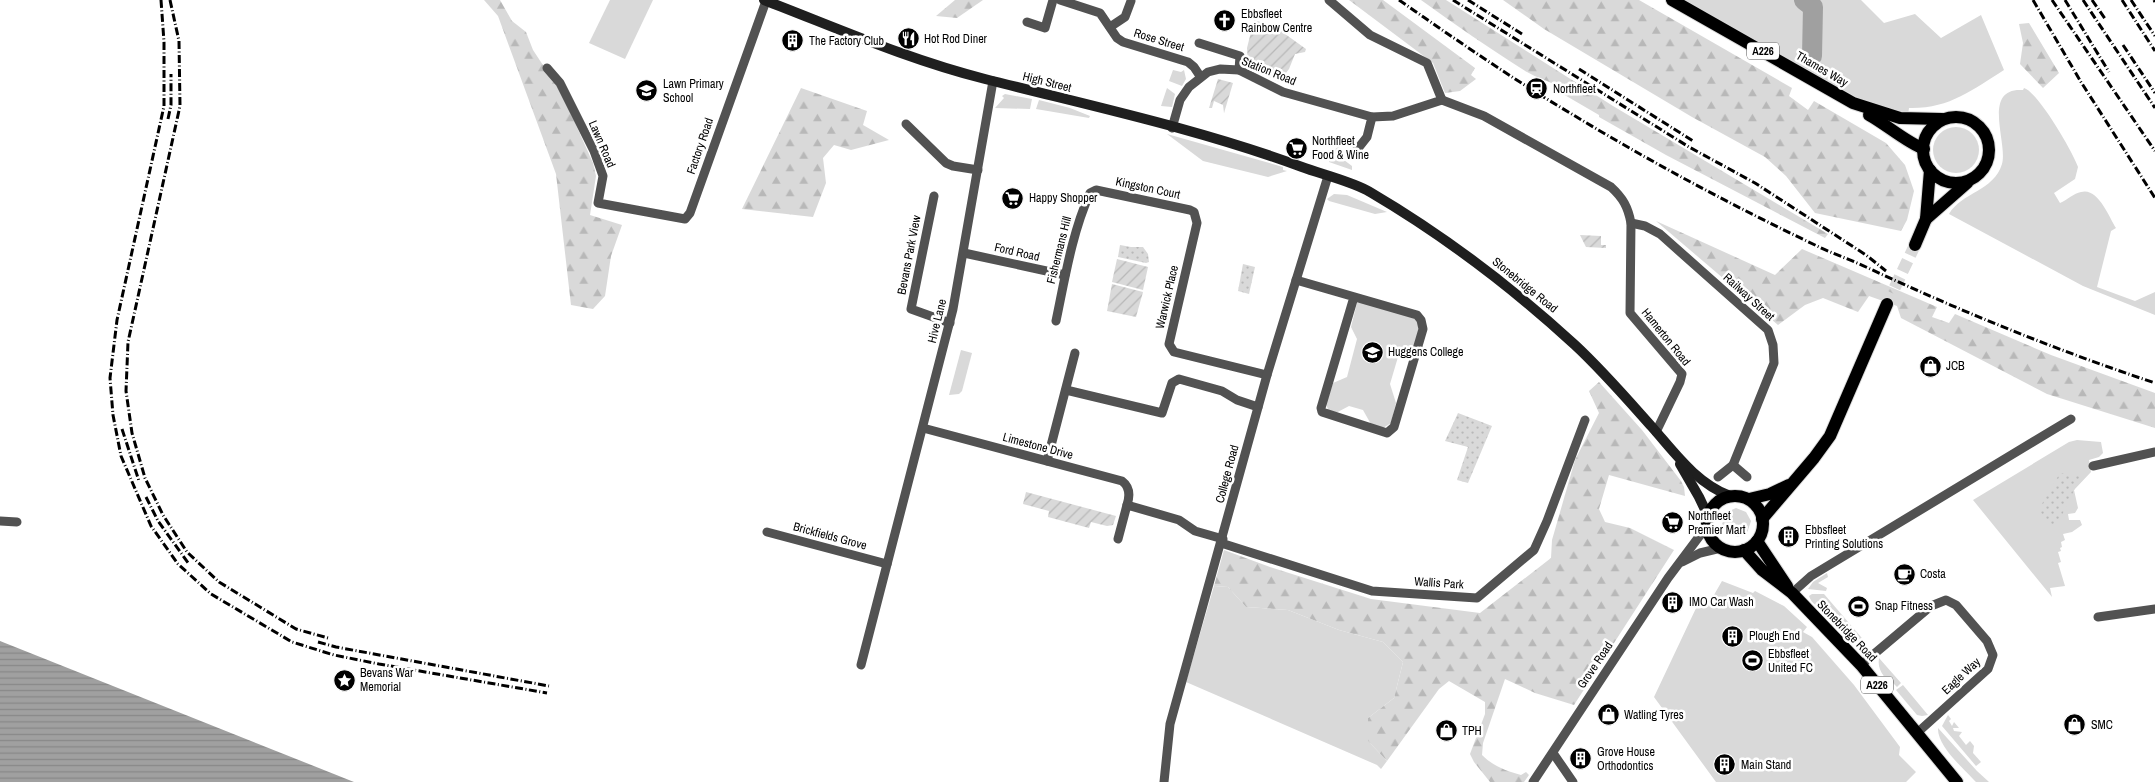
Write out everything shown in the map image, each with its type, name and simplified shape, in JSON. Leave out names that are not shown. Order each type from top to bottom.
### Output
[{"type":"main road","name":"High Street","points":[[765,0],[907,55],[993,81],[1254,150],[1328,176]]},
{"type":"main road","name":"Thames Way","points":[[1672,0],[1853,102],[1900,118],[1942,119]]},
{"type":"main road","name":"Thames Way","points":[[1853,102],[1858,110],[1892,128],[1913,145],[1924,149]]},
{"type":"main road","name":"A226","points":[[1926,220],[1939,210],[1954,192],[1981,172],[1988,158],[1989,144],[1985,134],[1976,124],[1967,119],[1953,117],[1942,119]]},
{"type":"main road","points":[[1924,149],[1929,134],[1942,119]]},
{"type":"main road","name":"A226","points":[[1915,245],[1926,220],[1930,170],[1924,149]]},
{"type":"main road","points":[[1930,170],[1940,179],[1951,183],[1971,180]]},
{"type":"main road","name":"Stonebridge Road","points":[[1328,176],[1366,189],[1402,212],[1492,275],[1576,346],[1609,378],[1674,455],[1699,496],[1707,521]]},
{"type":"main road","points":[[1762,520],[1755,504],[1739,496],[1730,496],[1714,505],[1707,521],[1710,538],[1722,548],[1734,552],[1744,550],[1757,541],[1762,520],[1830,436],[1887,304]]},
{"type":"main road","name":"Stonebridge Road","points":[[1674,455],[1703,481],[1717,491],[1730,496]]},
{"type":"main road","points":[[1748,499],[1770,494],[1791,484]]},
{"type":"main road","name":"Stonebridge Road","points":[[1757,541],[1792,593]]},
{"type":"main road","name":"Stonebridge Road","points":[[1744,550],[1762,570],[1792,593],[1862,665],[1957,782]]},
{"type":"street","name":"Factory Road","points":[[690,215],[765,0]]},
{"type":"street","points":[[1027,22],[1045,28],[1053,0]]},
{"type":"street","name":"Rose Street","points":[[1060,0],[1100,13],[1117,38],[1122,42],[1188,62],[1200,76]]},
{"type":"street","points":[[1329,0],[1370,35],[1427,63],[1442,100]]},
{"type":"street","points":[[1110,27],[1125,17],[1131,1]]},
{"type":"street","points":[[1199,42],[1240,56],[1239,70]]},
{"type":"street","name":"Lawn Road","points":[[547,68],[560,83],[594,151],[603,176],[598,203],[680,219],[690,215]]},
{"type":"street","name":"Station Road","points":[[1200,76],[1215,70],[1239,70],[1280,91],[1372,118]]},
{"type":"street","points":[[1172,128],[1182,96],[1200,76]]},
{"type":"street","name":"Hive Lane","points":[[861,665],[950,323],[964,253],[993,81]]},
{"type":"street","points":[[1352,156],[1368,136],[1372,118],[1396,115],[1442,100],[1484,116],[1611,187],[1622,197],[1629,210],[1630,223]]},
{"type":"street","points":[[906,124],[949,164],[978,170]]},
{"type":"street","name":"College Road","points":[[1164,782],[1170,724],[1258,407],[1328,176]]},
{"type":"street","name":"Kingston Court","points":[[1096,190],[1194,212]]},
{"type":"street","name":"Fishermans Hill","points":[[1056,320],[1065,275],[1082,211],[1090,193],[1096,190]]},
{"type":"street","name":"Bevans Park View","points":[[934,196],[911,309],[950,323]]},
{"type":"street","name":"Warwick Place","points":[[1194,212],[1197,223],[1169,344],[1174,352],[1268,374]]},
{"type":"street","name":"Hamerton Road","points":[[1630,223],[1630,313],[1682,375],[1656,432]]},
{"type":"street","name":"Railway Street","points":[[1630,223],[1645,226],[1660,234],[1768,330],[1773,345],[1774,362],[1733,465],[1718,477]]},
{"type":"street","name":"Ford Road","points":[[964,253],[1065,275]]},
{"type":"street","points":[[1296,280],[1417,315],[1421,320],[1423,329],[1394,427],[1387,433],[1322,412],[1321,408],[1354,298]]},
{"type":"street","points":[[1047,462],[1075,353]]},
{"type":"street","points":[[1066,390],[1161,413],[1164,411],[1172,383],[1179,379],[1222,391],[1237,400],[1258,407]]},
{"type":"street","points":[[1792,593],[1816,573],[2071,419]]},
{"type":"street","name":"Wallis Park","points":[[1127,505],[1179,520],[1195,531],[1222,541],[1372,591],[1477,598],[1534,550],[1547,521],[1585,420]]},
{"type":"street","name":"Limestone Drive","points":[[922,428],[1122,481],[1129,491],[1127,505]]},
{"type":"street","points":[[2093,466],[2155,452]]},
{"type":"street","points":[[1733,465],[1747,477]]},
{"type":"street","points":[[1118,539],[1127,505]]},
{"type":"street","points":[[0,521],[17,522]]},
{"type":"street","name":"Grove Road","points":[[1533,782],[1707,521]]},
{"type":"street","name":"Brickfields Grove","points":[[767,532],[887,564]]},
{"type":"street","points":[[1679,563],[1700,553],[1722,548]]},
{"type":"street","name":"Eagle Way","points":[[1862,665],[1931,606],[1941,600],[1946,600],[1956,605],[1988,641],[1993,655],[1988,669],[1917,733]]},
{"type":"street","points":[[2098,618],[2155,609]]},
{"type":"street","points":[[1553,753],[1573,782]]},
{"type":"green space","points":[[484,0],[500,0],[512,21],[526,32],[533,50],[562,94],[593,163],[596,176],[590,215],[622,225],[611,256],[605,296],[593,309],[571,305],[556,174],[498,16]]},
{"type":"green space","points":[[610,0],[653,0],[625,59],[589,43]]},
{"type":"green space","points":[[955,0],[983,0],[957,18],[936,16]]},
{"type":"green space","points":[[1349,0],[1383,0],[1475,68],[1471,75],[1476,79],[1460,91],[1445,93],[1433,63]]},
{"type":"green space","points":[[1421,0],[1446,0],[1613,106],[1828,234],[1825,238],[1666,155],[1599,117],[1599,115],[1556,90],[1558,87],[1513,63]]},
{"type":"green space","points":[[1503,0],[1639,0],[1792,88],[1789,96],[1808,110],[1814,101],[1886,143],[1905,165],[1914,191],[1907,220],[1901,231],[1815,213],[1786,176],[1765,157],[1692,117],[1544,29]]},
{"type":"green space","points":[[1684,0],[1861,0],[1884,23],[1915,14],[1941,38],[1981,15],[2004,70],[1960,97],[1948,102],[1909,108],[1908,115],[1870,105]]},
{"type":"green space","points":[[1254,20],[1274,26],[1306,49],[1305,52],[1295,54],[1289,69],[1279,82],[1261,73],[1248,62],[1247,48]]},
{"type":"green space","points":[[2029,23],[2059,73],[2043,88],[2020,64],[2023,43],[2019,24]]},
{"type":"green space","points":[[1173,70],[1181,72],[1184,70],[1186,79],[1182,86],[1169,81]]},
{"type":"green space","points":[[1218,79],[1233,83],[1224,113],[1223,105],[1214,101],[1212,108],[1209,108]]},
{"type":"green space","points":[[801,88],[867,111],[863,125],[889,140],[851,150],[834,145],[823,158],[826,183],[813,217],[742,209]]},
{"type":"green space","points":[[1167,88],[1175,94],[1172,107],[1161,106]]},
{"type":"green space","points":[[2024,88],[2038,100],[2046,111],[2078,167],[2075,179],[2054,193],[2060,203],[2078,193],[2087,192],[2093,194],[2098,198],[2116,228],[2111,231],[2097,287],[2135,301],[2155,292],[2155,315],[2083,286],[1949,214],[1962,201],[1985,186],[1998,173],[2003,155],[1999,107],[2003,97],[2010,91],[2023,90]]},
{"type":"green space","points":[[1005,94],[1032,99],[1030,109],[995,108],[1004,98],[1002,96]]},
{"type":"green space","points":[[1039,100],[1070,108],[1090,116],[1089,118],[1036,109]]},
{"type":"green space","points":[[1952,127],[1960,127],[1969,131],[1975,137],[1979,150],[1975,163],[1969,169],[1960,173],[1952,173],[1943,169],[1937,163],[1933,154],[1933,146],[1937,137],[1943,131]]},
{"type":"green space","points":[[1167,134],[1283,167],[1283,170],[1287,171],[1268,177],[1203,161]]},
{"type":"green space","points":[[1341,144],[1336,154],[1352,166],[1352,170],[1329,162],[1331,153]]},
{"type":"green space","points":[[1334,194],[1347,195],[1387,212],[1375,214],[1327,199]]},
{"type":"green space","points":[[1656,221],[1775,275],[1802,249],[1937,307],[1932,317],[1949,323],[1955,314],[2051,355],[2155,393],[2155,428],[2047,394],[1901,318],[1897,306],[1869,296],[1858,312],[1823,298],[1805,305],[1778,325]]},
{"type":"green space","points":[[1580,235],[1601,236],[1601,245],[1606,245],[1606,248],[1586,247]]},
{"type":"green space","points":[[1120,245],[1143,247],[1148,254],[1149,262],[1118,257]]},
{"type":"green space","points":[[1117,259],[1148,267],[1143,290],[1112,282]]},
{"type":"green space","points":[[1243,264],[1255,267],[1249,294],[1238,291]]},
{"type":"green space","points":[[1112,284],[1143,292],[1136,317],[1107,311]]},
{"type":"green space","points":[[1362,302],[1414,316],[1419,329],[1414,346],[1398,357],[1390,384],[1396,403],[1391,423],[1383,428],[1372,426],[1363,410],[1349,406],[1334,414],[1329,412],[1326,404],[1333,383],[1347,377],[1357,339],[1351,327],[1357,303]]},
{"type":"green space","points":[[961,350],[972,353],[962,391],[959,394],[949,395]]},
{"type":"green space","points":[[1599,382],[1642,430],[1681,481],[1685,496],[1609,475],[1599,509],[1605,522],[1630,528],[1674,550],[1574,705],[1535,693],[1505,679],[1483,743],[1482,755],[1505,770],[1521,775],[1526,772],[1529,775],[1524,782],[1490,782],[1474,762],[1470,754],[1485,714],[1485,702],[1449,681],[1439,689],[1387,761],[1368,741],[1368,718],[1394,698],[1403,662],[1383,642],[1339,630],[1288,610],[1246,607],[1228,587],[1214,586],[1224,550],[1270,567],[1371,599],[1480,613],[1551,558],[1552,540],[1575,460],[1599,413],[1589,391]]},
{"type":"green space","points":[[1458,413],[1492,426],[1468,483],[1457,480],[1468,447],[1445,441]]},
{"type":"green space","points":[[2077,440],[2101,442],[2103,453],[2099,457],[2089,460],[2091,472],[2074,490],[2078,508],[2075,513],[2068,514],[2069,520],[2080,520],[2082,525],[2072,532],[2063,534],[2065,540],[2061,542],[2061,551],[2058,552],[2061,562],[2058,563],[2065,586],[2050,588],[2052,597],[1973,500],[2069,442]]},
{"type":"green space","points":[[2060,473],[2081,476],[2060,519],[2054,524],[2048,524],[2039,509]]},
{"type":"green space","points":[[1026,492],[1116,516],[1113,525],[1107,526],[1091,522],[1089,528],[1048,517],[1049,511],[1023,504]]},
{"type":"green space","points":[[1736,508],[1746,512],[1751,521],[1747,533],[1738,537],[1726,533],[1722,524],[1727,512]]},
{"type":"green space","points":[[1827,573],[1828,577],[1818,583],[1827,588],[1826,591],[1808,589],[1813,582]]},
{"type":"green space","name":"Ebbsfleet United FC","points":[[1722,581],[1753,593],[1755,591],[1784,606],[1807,627],[1803,632],[1812,637],[1854,685],[1900,747],[1899,755],[1916,772],[1906,782],[1716,782],[1654,697],[1698,604],[1707,607]]},
{"type":"green space","points":[[1214,586],[1228,587],[1246,607],[1288,610],[1339,630],[1383,642],[1403,662],[1394,698],[1368,718],[1368,741],[1387,761],[1381,769],[1377,765],[1186,682]]},
{"type":"green space","points":[[1812,594],[1824,594],[1867,644],[1852,639],[1824,607],[1813,603],[1809,596]]},
{"type":"green space","points":[[1879,658],[1901,683],[1897,687],[1893,683],[1891,685],[1882,673],[1879,666]]},
{"type":"green space","points":[[1903,685],[1928,715],[1917,715],[1896,690]]},
{"type":"green space","points":[[1948,715],[1952,726],[1954,722],[1959,728],[1953,728],[1954,731],[1962,732],[1959,736],[1966,745],[1970,741],[1974,746],[1973,753],[1981,762],[1976,766],[1942,726]]},
{"type":"green space","points":[[1938,728],[1989,782],[1976,782],[1958,764],[1946,750]]},
{"type":"shaded area","points":[[0,641],[354,782],[0,782]]},
{"type":"waterway","points":[[1804,0],[1813,7],[1812,56]]},
{"type":"tunnel","points":[[1887,304],[1915,245]]},
{"type":"railway","points":[[161,0],[164,42],[164,106],[117,320],[110,378],[113,415],[121,456],[151,526],[178,564],[211,594],[292,642],[334,655],[547,693]]},
{"type":"railway","points":[[170,0],[179,41],[180,106],[128,342],[126,391],[132,433],[145,478],[163,515],[187,552],[219,582],[296,629],[328,638]]},
{"type":"railway","points":[[1399,0],[1548,100],[1660,165],[1752,214],[1821,248],[1973,314],[2081,357],[2155,383]]},
{"type":"railway","points":[[1453,0],[1689,147],[1755,183],[1866,255],[1886,271]]},
{"type":"railway","points":[[1468,0],[1522,34]]},
{"type":"railway","points":[[2033,0],[2081,82],[2155,198]]},
{"type":"railway","points":[[2052,0],[2155,151]]},
{"type":"railway","points":[[2065,0],[2109,72]]},
{"type":"railway","points":[[2083,0],[2155,108]]},
{"type":"railway","points":[[2092,0],[2106,20]]},
{"type":"railway","points":[[2122,0],[2155,51]]},
{"type":"railway","points":[[2131,0],[2155,36]]},
{"type":"railway","points":[[2123,45],[2155,93]]},
{"type":"railway","points":[[1579,69],[1693,141]]},
{"type":"railway","points":[[168,119],[171,105],[171,74]]},
{"type":"railway","points":[[122,429],[139,481]]},
{"type":"railway","points":[[146,497],[158,521],[189,564]]},
{"type":"railway","points":[[318,642],[336,647],[549,686]]},
{"type":"place","name":"Ebbsfleet Rainbow Centre","points":[[1225,21]]},
{"type":"place","name":"Hot Rod Diner","points":[[908,39]]},
{"type":"place","name":"The Factory Club","points":[[793,41]]},
{"type":"place","name":"Northfleet","points":[[1537,89]]},
{"type":"place","name":"Lawn Primary School","points":[[647,91]]},
{"type":"place","name":"Northfleet Food & Wine","points":[[1296,148]]},
{"type":"place","name":"Happy Shopper","points":[[1013,198]]},
{"type":"place","name":"Huggens College","points":[[1372,352]]},
{"type":"place","name":"JCB","points":[[1930,366]]},
{"type":"place","name":"Northfleet Premier Mart","points":[[1672,523]]},
{"type":"place","name":"Ebbsfleet Printing Solutions","points":[[1789,537]]},
{"type":"place","name":"Costa","points":[[1904,574]]},
{"type":"place","name":"IMO Car Wash","points":[[1673,602]]},
{"type":"place","name":"Snap Fitness","points":[[1859,606]]},
{"type":"place","name":"Plough End","points":[[1733,636]]},
{"type":"place","name":"Ebbsfleet United FC","points":[[1752,661]]},
{"type":"place","name":"Bevans War Memorial","points":[[344,680]]},
{"type":"place","name":"Watling Tyres","points":[[1608,715]]},
{"type":"place","name":"SMC","points":[[2075,725]]},
{"type":"place","name":"TPH","points":[[1446,731]]},
{"type":"place","name":"Grove House Orthodontics","points":[[1581,759]]},
{"type":"place","name":"Main Stand","points":[[1725,765]]}]
